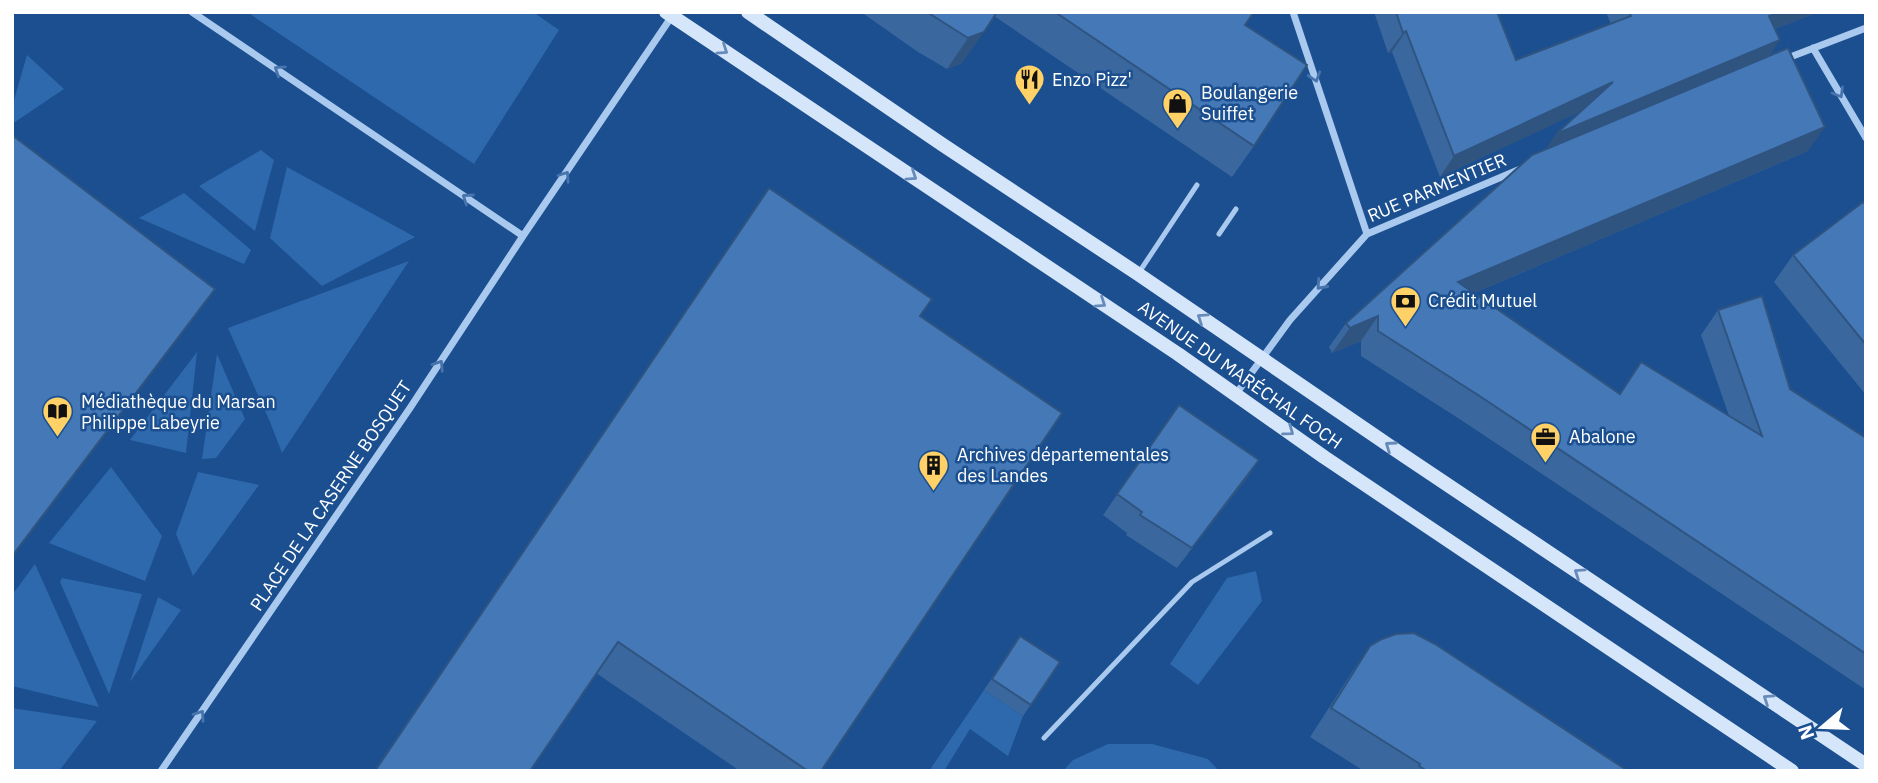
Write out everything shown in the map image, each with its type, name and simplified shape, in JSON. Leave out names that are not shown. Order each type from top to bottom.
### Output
[{"type":"main road","name":"AVENUE DU MARÉCHAL FOCH","points":[[748,12],[1866,765]]},
{"type":"main road","name":"AVENUE DU MARÉCHAL FOCH","points":[[669,14],[1792,771]]},
{"type":"street","points":[[192,12],[523,236]]},
{"type":"street","points":[[1293,12],[1367,234]]},
{"type":"street","name":"PLACE DE LA CASERNE BOSQUET","points":[[161,771],[402,420],[669,14]]},
{"type":"street","points":[[1774,64],[1866,29]]},
{"type":"street","points":[[1813,47],[1866,138]]},
{"type":"street","name":"RUE PARMENTIER","points":[[1236,394],[1290,320],[1367,234],[1532,165]]},
{"type":"lane","points":[[1138,274],[1197,185]]},
{"type":"lane","points":[[1219,234],[1236,209]]},
{"type":"lane","points":[[1044,737],[1192,582],[1269,533]]},
{"type":"shaded area","points":[[249,12],[533,12],[559,30],[474,164]]},
{"type":"shaded area","points":[[27,55],[64,89],[12,124],[12,107]]},
{"type":"shaded area","points":[[261,150],[274,160],[255,231],[199,186]]},
{"type":"shaded area","points":[[287,167],[415,237],[322,286],[270,238]]},
{"type":"shaded area","points":[[184,193],[251,250],[244,264],[139,218]]},
{"type":"shaded area","points":[[409,261],[282,453],[228,328]]},
{"type":"shaded area","points":[[197,352],[186,453],[130,440]]},
{"type":"shaded area","points":[[217,354],[245,419],[216,458],[202,459]]},
{"type":"shaded area","points":[[111,467],[162,536],[145,581],[49,543]]},
{"type":"shaded area","points":[[198,472],[259,485],[193,576],[176,534]]},
{"type":"shaded area","points":[[35,564],[99,707],[12,686],[12,595]]},
{"type":"shaded area","points":[[1256,571],[1262,601],[1198,685],[1170,664],[1227,578]]},
{"type":"shaded area","points":[[62,578],[142,594],[109,694],[60,582]]},
{"type":"shaded area","points":[[158,597],[181,610],[130,682]]},
{"type":"shaded area","points":[[984,690],[1023,716],[1008,756],[970,729],[944,771],[929,771]]},
{"type":"shaded area","points":[[12,708],[97,721],[59,771],[12,771]]},
{"type":"shaded area","points":[[1108,744],[1152,744],[1208,759],[1219,771],[1063,771],[1073,760]]},
{"type":"building","points":[[927,12],[997,12],[984,32],[968,38]]},
{"type":"building","points":[[1055,12],[1254,12],[1245,25],[1307,65],[1254,146]]},
{"type":"building","points":[[1396,12],[1497,12],[1516,60],[1631,16],[1629,12],[1779,12],[1769,16],[1780,40],[1556,134],[1613,82],[1454,156],[1406,31],[1403,33]]},
{"type":"building","points":[[1788,48],[1825,127],[1458,282],[1620,394],[1641,362],[1762,436],[1718,310],[1762,296],[1790,389],[1866,438],[1866,654],[1378,331],[1378,316],[1350,328],[1346,323],[1532,155]]},
{"type":"building","name":"Médiathèque du Marsan Philippe Labeyrie","points":[[12,135],[215,289],[12,556]]},
{"type":"building","name":"Archives départementales des Landes","points":[[769,188],[932,299],[920,316],[1062,413],[821,771],[808,771],[618,642],[530,771],[375,771]]},
{"type":"building","points":[[1863,202],[1866,205],[1866,345],[1793,255]]},
{"type":"building","points":[[1179,405],[1259,460],[1192,548],[1140,515],[1142,512],[1117,494]]},
{"type":"building","points":[[1414,633],[1435,644],[1628,771],[1427,771],[1331,708],[1370,646],[1396,634]]},
{"type":"building","points":[[1020,636],[1060,662],[1031,705],[992,679]]},
{"type":"place","name":"Enzo Pizz'","points":[[1029,107]]},
{"type":"place","name":"Boulangerie Suiffet","points":[[1178,130]]},
{"type":"place","name":"Crédit Mutuel","points":[[1405,328]]},
{"type":"place","name":"Médiathèque du Marsan Philippe Labeyrie","points":[[58,439]]},
{"type":"place","name":"Abalone","points":[[1546,464]]},
{"type":"place","name":"Archives départementales des Landes","points":[[934,492]]}]
